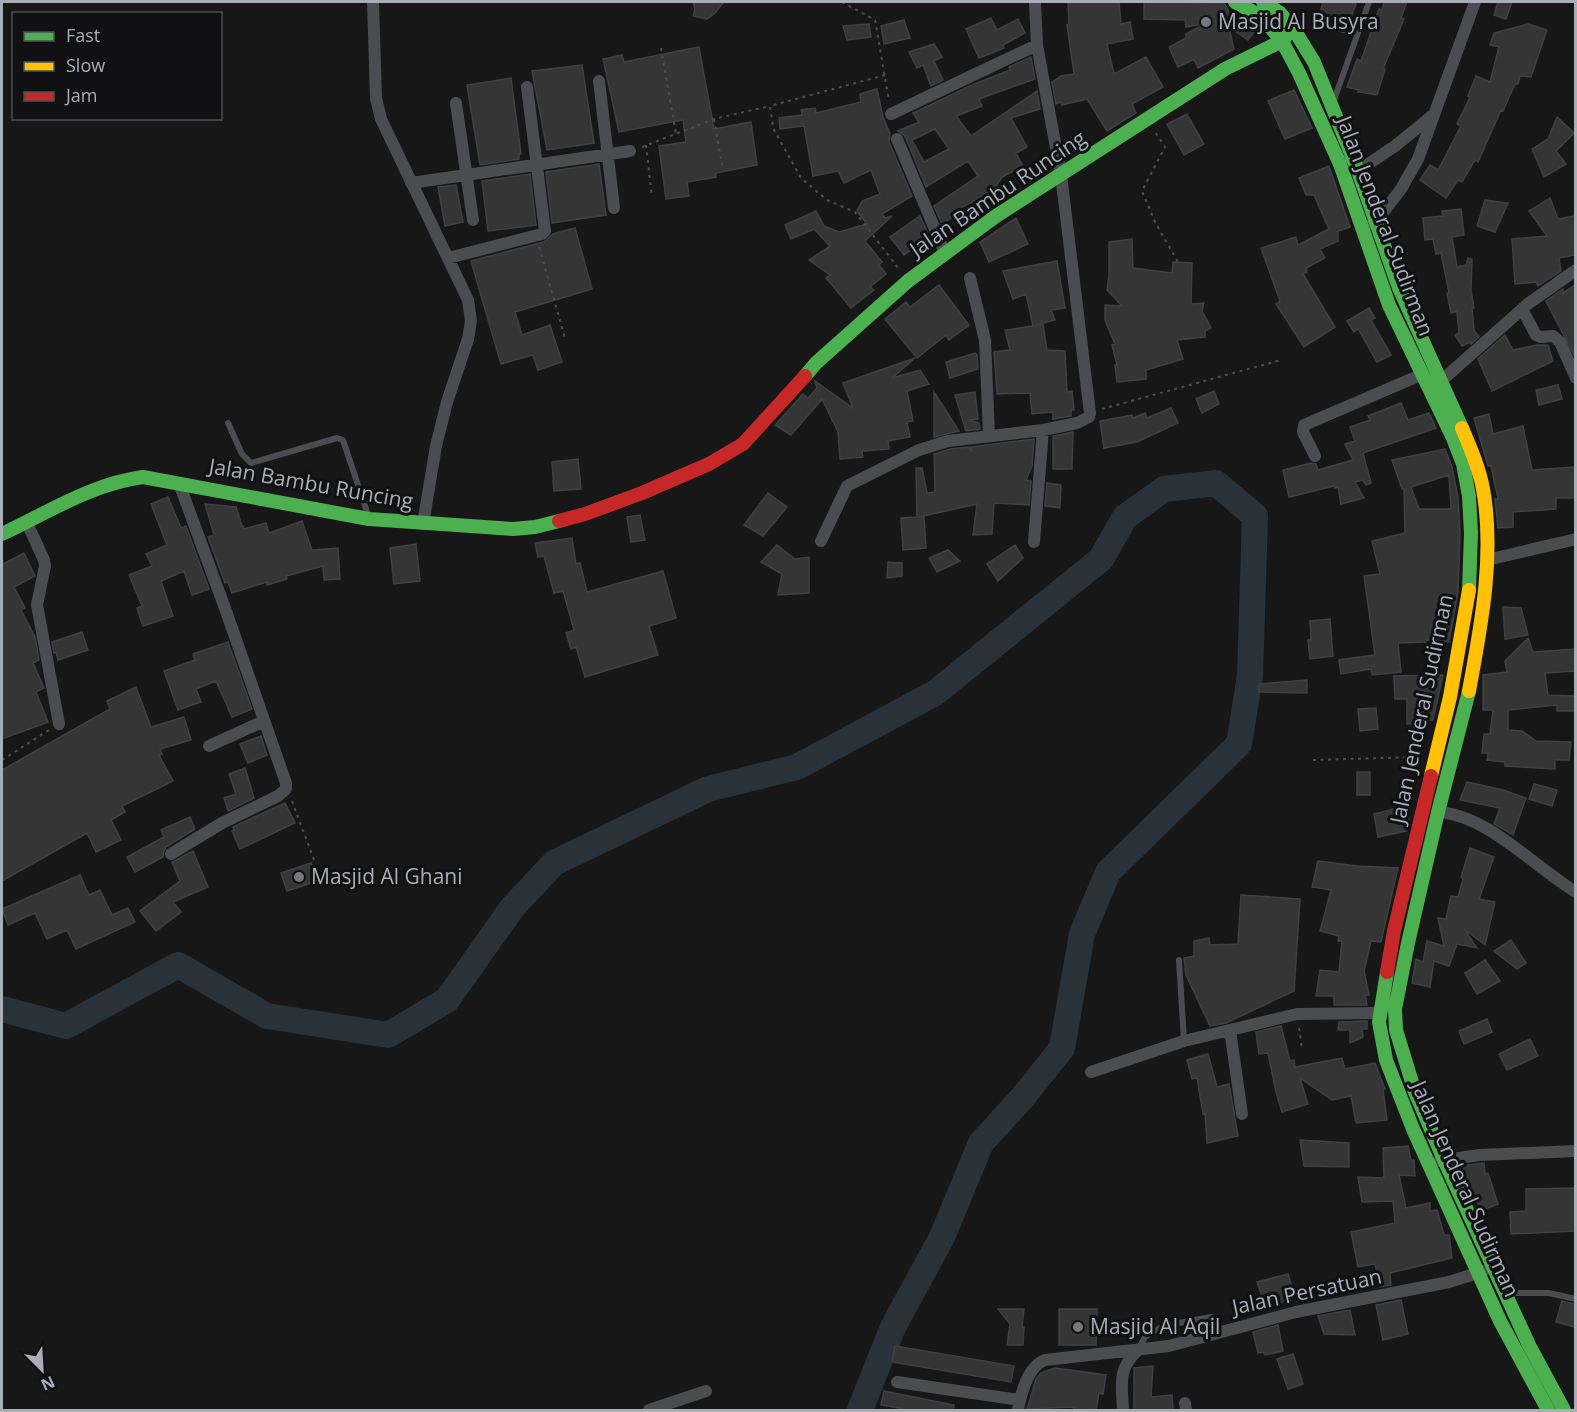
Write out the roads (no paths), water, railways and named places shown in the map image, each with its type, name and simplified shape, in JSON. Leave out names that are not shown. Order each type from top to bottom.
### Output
[{"type":"main road","name":"Jalan Jenderal Sudirman","points":[[1234,2],[1257,14],[1282,41],[1299,73],[1340,164],[1389,305],[1473,453],[1482,488],[1487,527],[1487,560],[1477,648],[1408,943],[1395,1009],[1396,1030],[1415,1092],[1444,1160],[1529,1345],[1564,1410]]},
{"type":"main road","name":"Jalan Jenderal Sudirman","points":[[1263,2],[1280,13],[1293,28],[1314,62],[1332,104],[1463,464],[1467,482],[1471,533],[1469,593],[1444,725],[1394,931],[1379,1013],[1381,1037],[1386,1060],[1399,1097],[1500,1321],[1548,1410]]},
{"type":"main road","name":"Jalan Bambu Runcing","points":[[2,534],[93,488],[127,478],[143,477],[318,511],[423,524],[513,529],[535,527],[585,514],[709,464],[743,444],[816,363],[908,281],[945,253],[996,216],[1146,118],[1225,69],[1282,41],[1293,28]]},
{"type":"main road","points":[[1444,725],[1460,728]]},
{"type":"street","points":[[373,2],[376,98],[381,119],[468,300],[471,321],[468,339],[449,394],[436,446],[423,524]]},
{"type":"street","points":[[821,541],[847,486],[919,450],[948,441],[1043,430],[1077,423],[1089,417],[1061,175],[1036,45],[1035,2]]},
{"type":"street","points":[[1363,230],[1376,222],[1401,189],[1418,159],[1475,2]]},
{"type":"street","points":[[891,114],[1036,45]]},
{"type":"street","points":[[599,81],[614,208]]},
{"type":"street","points":[[448,258],[536,236],[545,231],[526,87]]},
{"type":"street","points":[[456,103],[473,220]]},
{"type":"street","points":[[1358,171],[1395,146],[1433,115]]},
{"type":"street","points":[[897,139],[945,253]]},
{"type":"street","points":[[411,183],[630,151]]},
{"type":"street","points":[[1315,456],[1303,432],[1304,425],[1431,380],[1575,270]]},
{"type":"street","points":[[970,278],[984,340],[989,435]]},
{"type":"street","points":[[1522,309],[1536,335],[1553,336],[1560,342],[1575,378]]},
{"type":"street","points":[[1034,542],[1043,430]]},
{"type":"street","points":[[171,854],[222,823],[282,794],[286,789],[286,783],[226,610],[179,483]]},
{"type":"street","points":[[27,523],[44,560],[45,567],[37,604],[59,724]]},
{"type":"street","points":[[1487,560],[1575,539]]},
{"type":"street","points":[[208,746],[264,722]]},
{"type":"street","points":[[1438,812],[1452,813],[1496,834],[1575,892]]},
{"type":"street","points":[[1091,1072],[1184,1041],[1297,1014],[1379,1013]]},
{"type":"street","points":[[1230,1030],[1242,1114]]},
{"type":"street","points":[[1430,1165],[1444,1160],[1479,1155],[1575,1151]]},
{"type":"street","name":"Jalan Persatuan","points":[[1019,1405],[1026,1382],[1039,1362],[1056,1358],[1169,1346],[1296,1312],[1449,1282],[1494,1267]]},
{"type":"street","points":[[1123,1410],[1122,1372],[1129,1359],[1137,1351]]},
{"type":"street","points":[[897,1382],[1019,1405]]},
{"type":"street","points":[[649,1410],[706,1391]]},
{"type":"lane","points":[[1332,104],[1369,2]]},
{"type":"lane","points":[[228,423],[244,458],[251,463],[337,438],[343,440],[369,519]]},
{"type":"lane","points":[[1179,960],[1184,1041]]},
{"type":"lane","points":[[1506,1293],[1549,1293],[1575,1299]]},
{"type":"lane","points":[[1137,1351],[1145,1336],[1153,1330],[1211,1317]]},
{"type":"waterway","points":[[2,1009],[66,1026],[178,965],[267,1016],[388,1035],[447,1000],[512,908],[554,863],[708,789],[797,767],[935,693],[1101,559],[1125,517],[1164,489],[1216,483],[1255,516],[1250,676],[1239,744],[1108,872],[1082,934],[1062,1048],[1023,1097],[981,1143],[942,1237],[893,1327],[860,1410]]},
{"type":"place","name":"Masjid Al Busyra","points":[[1206,22]]},
{"type":"place","name":"Masjid Al Ghani","points":[[299,877]]},
{"type":"place","name":"Masjid Al Aqil","points":[[1078,1327]]}]
